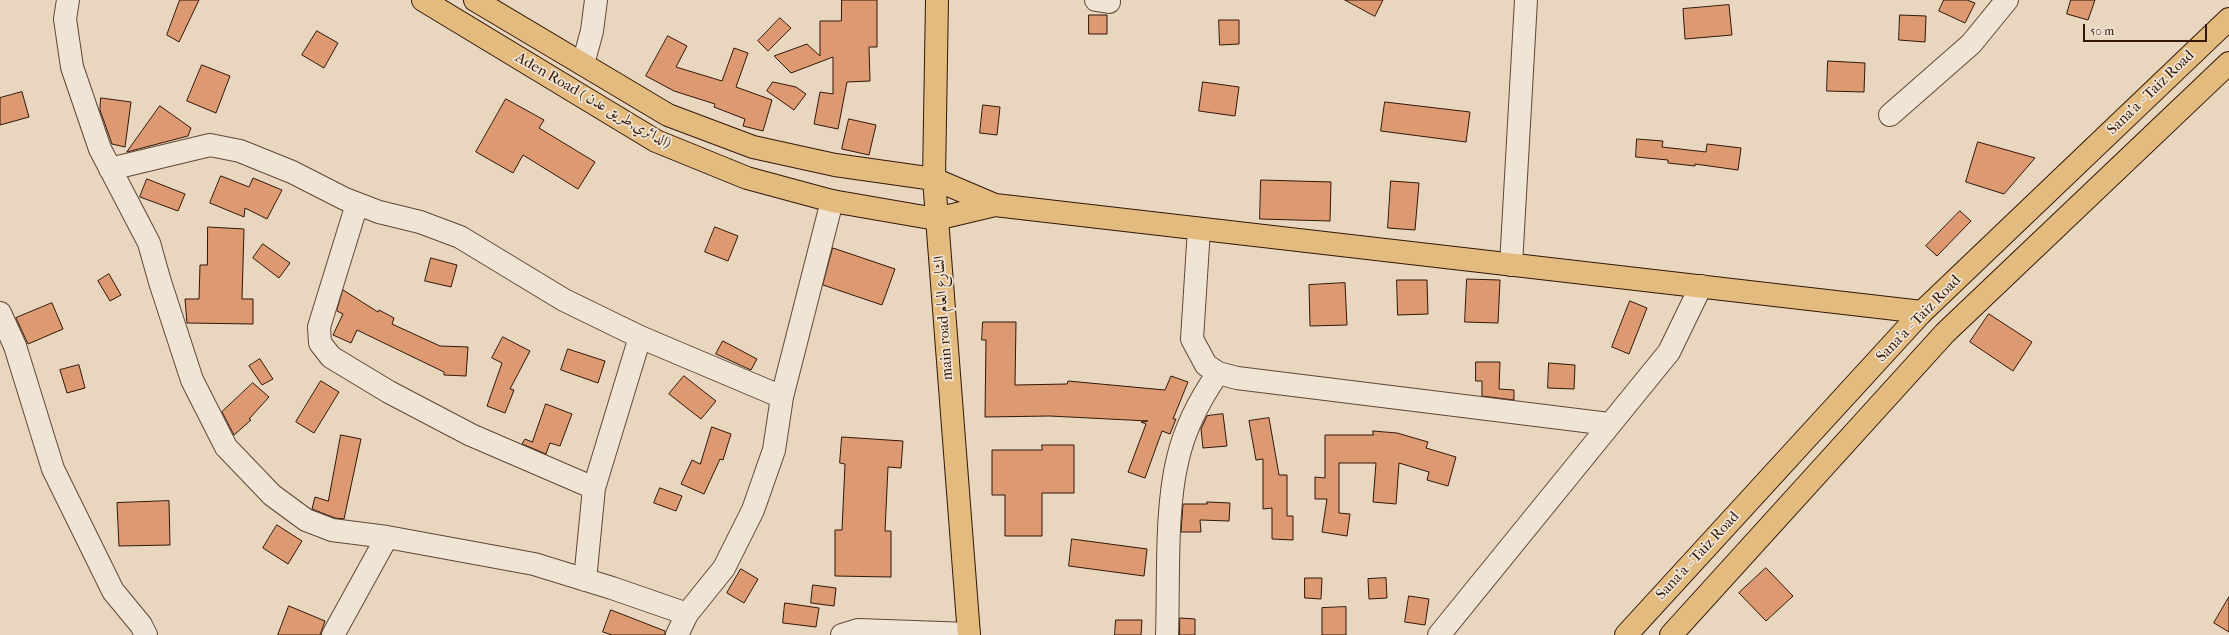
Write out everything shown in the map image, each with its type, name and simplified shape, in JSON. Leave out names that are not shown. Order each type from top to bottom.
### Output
[{"type":"main road","name":"Aden Road ( الدائري,طريق عدن)","points":[[475,0],[668,115],[753,147],[835,165],[934,179],[995,206]]},
{"type":"main road","name":"main road الشارع العام","points":[[937,0],[934,179],[936,219],[969,634]]},
{"type":"main road","name":"Aden Road ( الدائري,طريق عدن)","points":[[430,2],[656,141],[747,178],[832,201],[936,219]]},
{"type":"main road","name":"Sana'a - Taiz Road","points":[[1626,635],[1922,312],[2229,19]]},
{"type":"main road","name":"Sana'a - Taiz Road","points":[[1671,635],[1945,333],[2229,63]]},
{"type":"main road","points":[[656,141],[668,115]]},
{"type":"main road","points":[[936,219],[995,206],[1199,229],[1922,312],[1945,333]]},
{"type":"street","points":[[68,0],[65,19],[72,67],[100,149],[150,243],[160,282],[192,380],[226,447],[272,495],[306,520],[332,530],[387,537],[534,564],[687,614]]},
{"type":"street","points":[[583,64],[592,31],[596,0]]},
{"type":"street","points":[[1511,265],[1526,0]]},
{"type":"street","points":[[1890,115],[1971,44],[2007,0]]},
{"type":"street","points":[[110,169],[210,145],[240,151],[292,172],[357,204],[379,212],[420,222],[460,237],[564,300],[640,337],[782,397]]},
{"type":"street","points":[[677,635],[687,614],[724,568],[753,510],[774,450],[782,397],[832,201]]},
{"type":"street","points":[[357,204],[319,327],[320,343],[331,357],[389,392],[471,436],[594,488]]},
{"type":"street","points":[[1199,229],[1192,339],[1206,365],[1218,373],[1238,378],[1609,424]]},
{"type":"street","points":[[1439,635],[1669,352],[1701,286]]},
{"type":"street","points":[[0,313],[14,346],[53,469],[113,591],[142,625],[146,635]]},
{"type":"street","points":[[585,580],[594,488],[640,337]]},
{"type":"street","points":[[1167,635],[1171,507],[1178,458],[1198,402],[1218,373]]},
{"type":"street","points":[[333,635],[387,537]]},
{"type":"street","points":[[842,635],[858,630],[969,634]]},
{"type":"building","points":[[180,0],[199,0],[179,42],[167,35]]},
{"type":"building","points":[[842,0],[877,0],[877,47],[869,47],[870,81],[847,82],[838,129],[814,124],[820,92],[833,94],[833,57],[791,73],[774,56],[807,44],[820,56],[820,21],[841,21]]},
{"type":"building","points":[[1345,0],[1383,0],[1375,16]]},
{"type":"building","points":[[1944,0],[1967,0],[1975,3],[1965,23],[1939,11]]},
{"type":"building","points":[[2071,0],[2095,0],[2088,20],[2067,14]]},
{"type":"building","points":[[1729,5],[1732,35],[1685,39],[1683,9]]},
{"type":"building","points":[[1089,15],[1107,15],[1107,34],[1089,34]]},
{"type":"building","points":[[1900,15],[1926,16],[1925,42],[1899,40]]},
{"type":"building","points":[[780,18],[791,28],[768,51],[758,41]]},
{"type":"building","points":[[1219,20],[1239,20],[1239,44],[1220,45]]},
{"type":"building","points":[[317,31],[338,43],[324,68],[302,55]]},
{"type":"building","points":[[668,36],[687,46],[676,67],[722,81],[734,48],[748,53],[736,87],[772,100],[763,131],[743,126],[745,119],[714,107],[715,104],[674,91],[646,76]]},
{"type":"building","points":[[1828,61],[1865,63],[1864,92],[1827,91]]},
{"type":"building","points":[[202,65],[230,76],[216,113],[187,101]]},
{"type":"building","points":[[773,82],[796,87],[806,94],[794,110],[767,91]]},
{"type":"building","points":[[1203,82],[1239,87],[1235,116],[1199,111]]},
{"type":"building","points":[[22,92],[29,117],[0,125],[0,98]]},
{"type":"building","points":[[101,98],[131,102],[125,147],[112,144],[100,110]]},
{"type":"building","points":[[506,99],[544,120],[539,128],[595,162],[578,189],[523,155],[513,173],[476,152]]},
{"type":"building","points":[[1385,102],[1470,112],[1466,142],[1381,131]]},
{"type":"building","points":[[983,105],[1000,107],[997,135],[980,133]]},
{"type":"building","points":[[160,106],[191,128],[188,136],[127,152]]},
{"type":"building","points":[[849,119],[876,125],[869,155],[842,149]]},
{"type":"building","points":[[1637,139],[1663,141],[1662,147],[1706,152],[1707,144],[1741,148],[1738,170],[1695,164],[1695,166],[1668,163],[1668,160],[1636,157]]},
{"type":"building","points":[[1978,142],[2035,158],[2004,194],[1966,182]]},
{"type":"building","points":[[221,176],[249,187],[253,178],[282,190],[267,219],[245,208],[244,217],[210,203]]},
{"type":"building","points":[[147,179],[185,194],[178,211],[140,197]]},
{"type":"building","points":[[1261,180],[1331,182],[1330,221],[1260,219]]},
{"type":"building","points":[[1391,181],[1419,183],[1415,230],[1388,228]]},
{"type":"building","points":[[1960,211],[1971,221],[1937,256],[1926,246]]},
{"type":"building","points":[[208,227],[244,229],[242,299],[253,299],[253,324],[187,323],[185,299],[199,299],[200,265],[207,265]]},
{"type":"building","points":[[715,227],[738,236],[728,261],[705,252]]},
{"type":"building","points":[[263,244],[290,263],[279,278],[253,258]]},
{"type":"building","points":[[833,248],[895,269],[882,305],[823,285]]},
{"type":"building","points":[[431,258],[457,265],[451,287],[425,281]]},
{"type":"building","points":[[109,274],[121,295],[110,301],[98,281]]},
{"type":"building","points":[[1467,279],[1500,280],[1498,323],[1465,322]]},
{"type":"building","points":[[1397,280],[1427,280],[1428,314],[1398,315]]},
{"type":"building","points":[[1345,283],[1347,325],[1310,326],[1309,285]]},
{"type":"building","points":[[343,290],[378,312],[379,310],[394,318],[392,324],[440,346],[468,347],[466,376],[444,375],[444,372],[357,330],[351,343],[333,335],[343,314],[337,311]]},
{"type":"building","points":[[1630,301],[1647,308],[1629,354],[1612,347]]},
{"type":"building","points":[[52,303],[63,329],[28,344],[16,318]]},
{"type":"building","points":[[1989,314],[2032,342],[2013,371],[1970,342]]},
{"type":"building","points":[[983,322],[1016,322],[1015,385],[1067,384],[1068,381],[1165,390],[1171,376],[1188,382],[1173,419],[1176,419],[1170,434],[1162,431],[1145,478],[1128,472],[1146,424],[1141,422],[1148,421],[1050,416],[985,417],[986,340],[982,340]]},
{"type":"building","points":[[503,337],[530,351],[510,389],[514,390],[505,413],[487,406],[502,363],[492,358]]},
{"type":"building","points":[[723,341],[757,359],[751,370],[716,354]]},
{"type":"building","points":[[568,349],[605,361],[598,383],[561,370]]},
{"type":"building","points":[[260,359],[273,379],[262,385],[249,366]]},
{"type":"building","points":[[1476,362],[1500,362],[1499,389],[1514,390],[1514,400],[1482,396],[1482,381],[1476,381]]},
{"type":"building","points":[[1549,363],[1575,365],[1574,389],[1548,388]]},
{"type":"building","points":[[79,365],[85,388],[67,393],[60,370]]},
{"type":"building","points":[[684,376],[716,401],[701,419],[669,394]]},
{"type":"building","points":[[321,381],[339,392],[314,433],[296,422]]},
{"type":"building","points":[[253,383],[269,397],[249,419],[251,420],[234,435],[222,412]]},
{"type":"building","points":[[546,404],[572,414],[560,446],[550,443],[546,454],[522,444],[525,439],[532,442]]},
{"type":"building","points":[[1223,414],[1227,446],[1203,448],[1201,429],[1207,416]]},
{"type":"building","points":[[1269,418],[1279,475],[1287,475],[1287,516],[1293,516],[1293,540],[1272,539],[1272,508],[1263,509],[1263,459],[1256,460],[1249,421]]},
{"type":"building","points":[[712,427],[731,434],[723,460],[720,459],[704,494],[681,484],[692,460],[700,464]]},
{"type":"building","points":[[1373,431],[1397,433],[1428,442],[1426,448],[1456,457],[1448,486],[1427,480],[1429,472],[1399,463],[1396,504],[1373,502],[1376,463],[1339,463],[1339,513],[1350,514],[1347,536],[1322,532],[1327,499],[1315,499],[1315,477],[1325,478],[1325,435],[1373,435]]},
{"type":"building","points":[[341,435],[361,439],[344,519],[335,518],[312,509],[315,497],[328,501]]},
{"type":"building","points":[[842,437],[903,441],[901,468],[888,467],[885,531],[891,531],[891,577],[835,576],[835,530],[842,530],[845,464],[840,463]]},
{"type":"building","points":[[1042,445],[1074,445],[1074,493],[1042,493],[1042,536],[1005,536],[1005,495],[992,495],[992,450],[1042,450]]},
{"type":"building","points":[[660,488],[682,496],[676,511],[654,503]]},
{"type":"building","points":[[169,501],[170,545],[119,546],[117,503]]},
{"type":"building","points":[[1207,502],[1230,503],[1229,521],[1200,520],[1201,532],[1181,532],[1183,504],[1207,504]]},
{"type":"building","points":[[277,525],[302,541],[288,564],[263,548]]},
{"type":"building","points":[[1072,539],[1147,549],[1144,576],[1069,566]]},
{"type":"building","points":[[1766,568],[1793,596],[1766,621],[1739,593]]},
{"type":"building","points":[[741,569],[758,579],[744,603],[727,593]]},
{"type":"building","points":[[1305,578],[1322,578],[1321,599],[1305,598]]},
{"type":"building","points":[[1386,578],[1387,598],[1369,599],[1368,579]]},
{"type":"building","points":[[813,585],[836,588],[834,606],[811,603]]},
{"type":"building","points":[[1409,596],[1429,599],[1425,625],[1405,622]]},
{"type":"building","points":[[2229,597],[2229,632],[2214,623]]},
{"type":"building","points":[[785,603],[819,608],[816,627],[783,623]]},
{"type":"building","points":[[289,606],[325,621],[320,635],[278,635]]},
{"type":"building","points":[[1346,607],[1346,635],[1322,635],[1322,608]]},
{"type":"building","points":[[611,610],[665,631],[665,635],[612,635],[603,632]]},
{"type":"building","points":[[1180,618],[1195,619],[1195,635],[1180,635]]},
{"type":"building","points":[[1116,620],[1142,620],[1141,635],[1115,635]]}]
